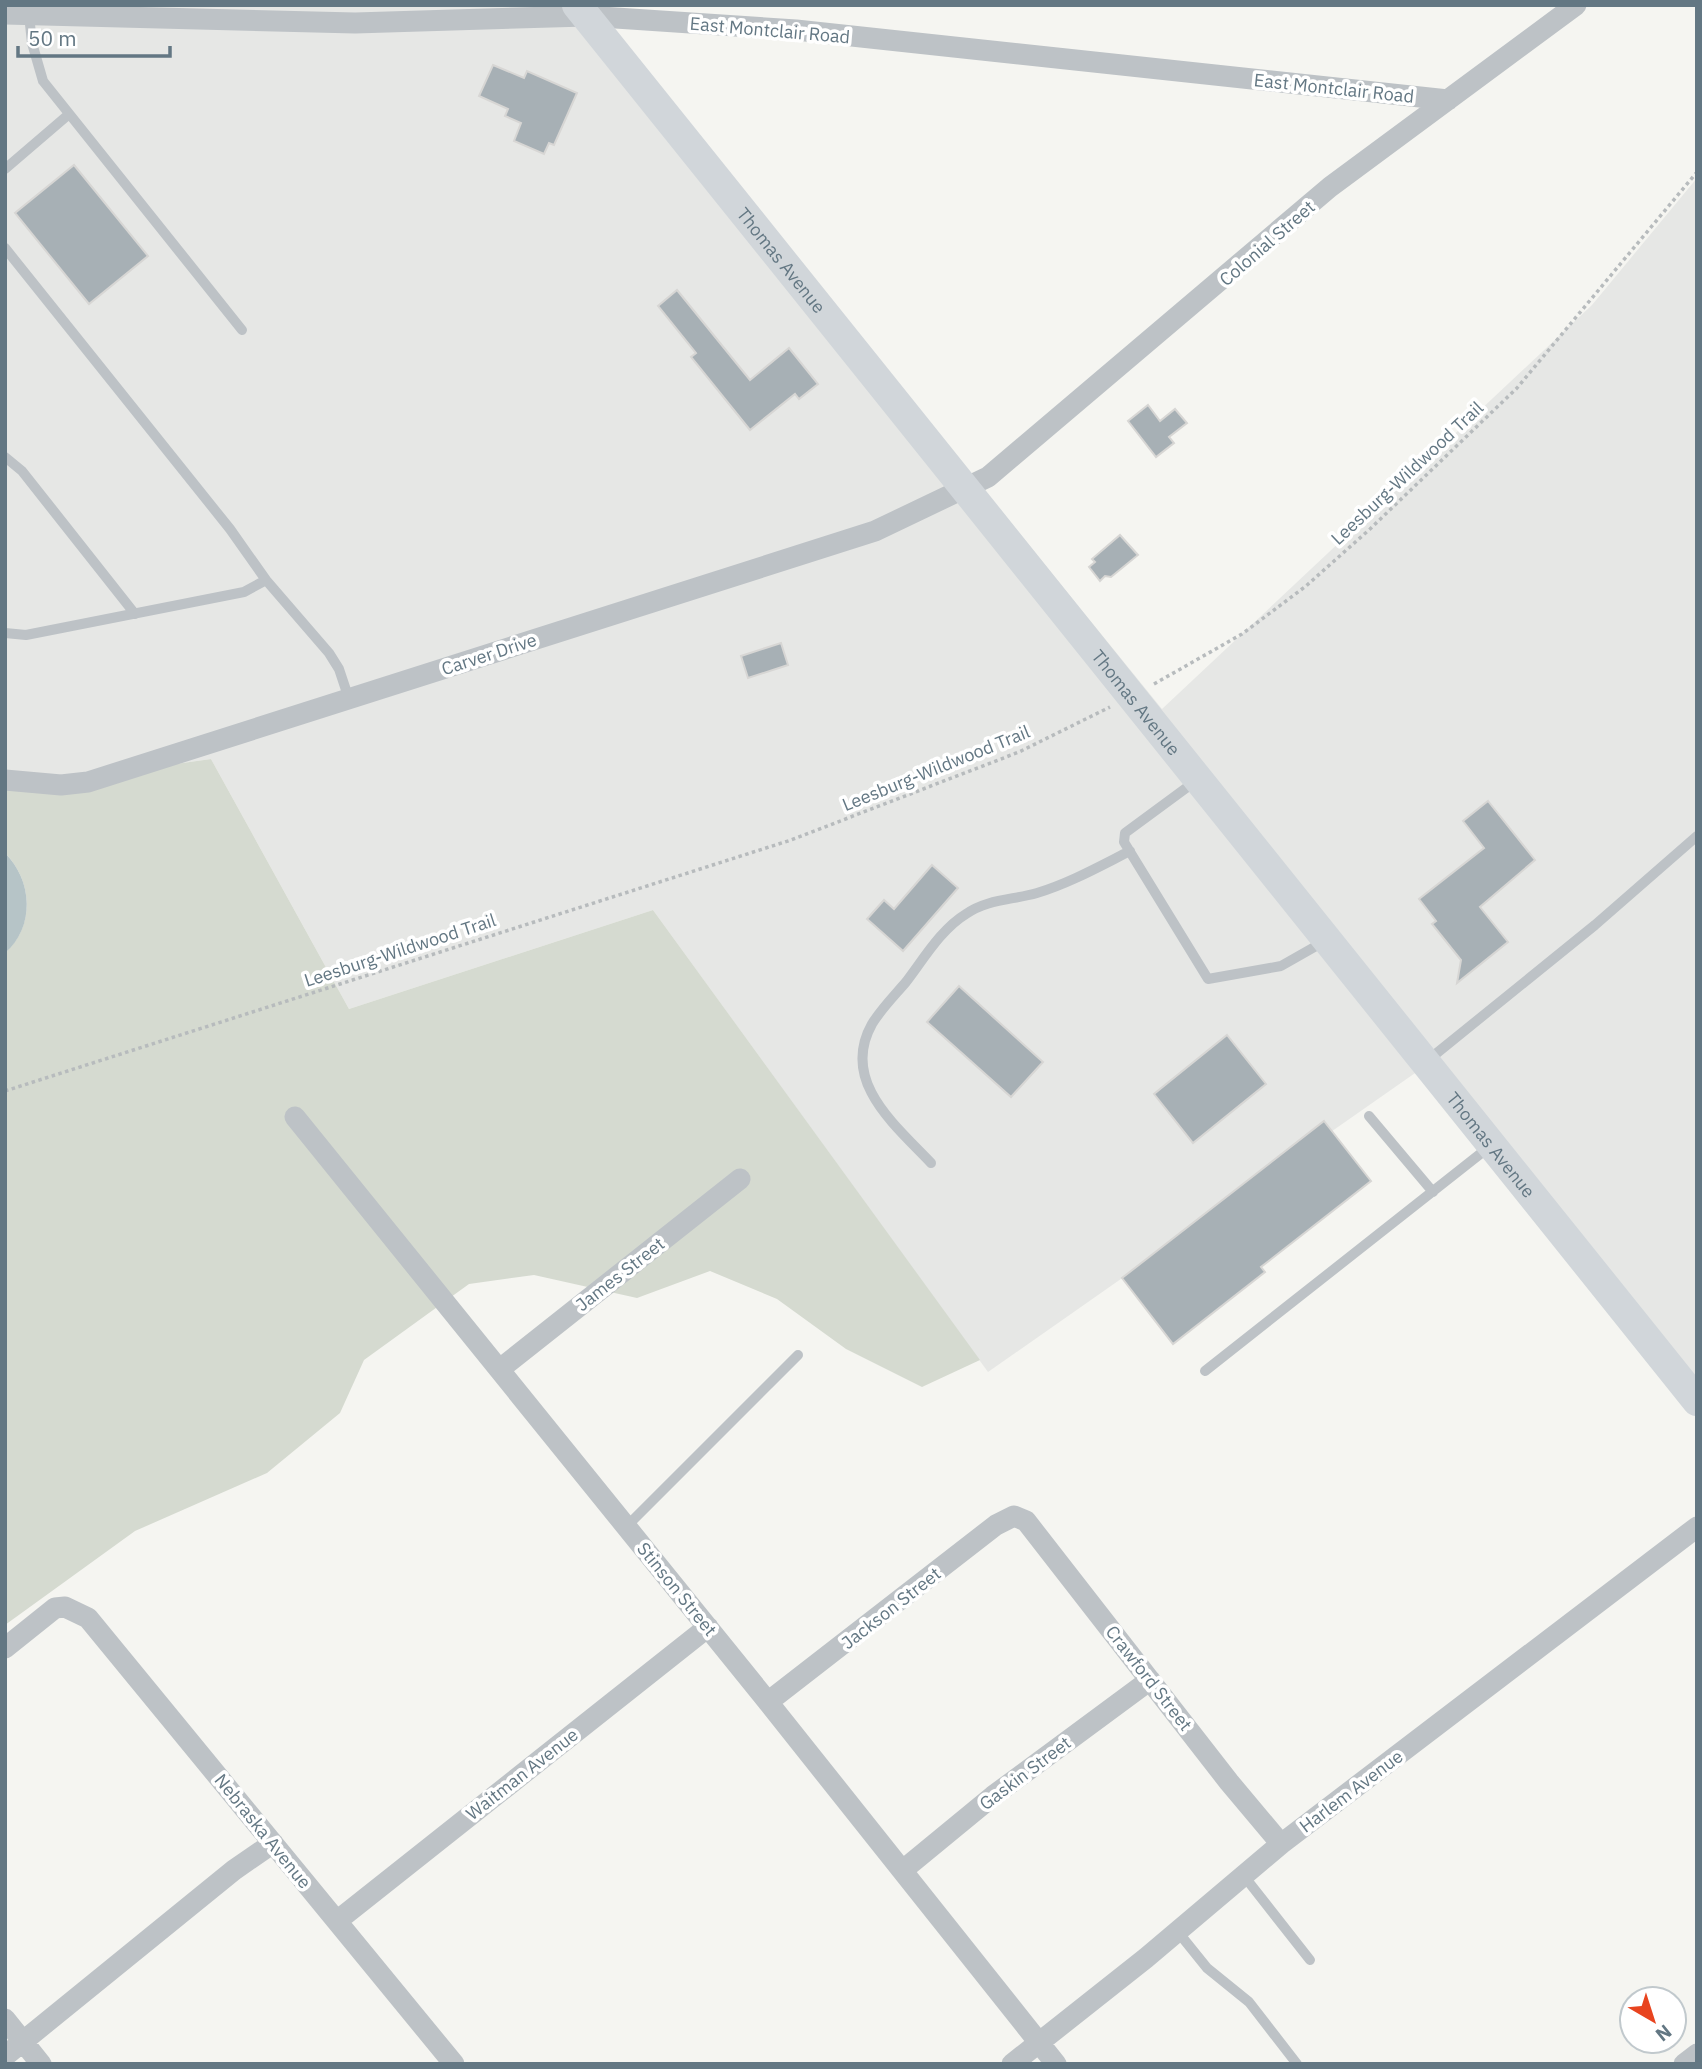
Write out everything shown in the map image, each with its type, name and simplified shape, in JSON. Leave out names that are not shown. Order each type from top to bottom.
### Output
[{"type":"street","name":"Colonial Street","points":[[965,489],[988,477],[1331,187],[1567,8]]},
{"type":"street","name":"East Montclair Road","points":[[5,14],[355,23],[581,11],[796,30],[1448,100]]},
{"type":"street","name":"Thomas Avenue","points":[[581,11],[1697,1401]]},
{"type":"street","name":"Carver Drive","points":[[5,780],[61,785],[88,782],[875,531],[965,489]]},
{"type":"street","name":"Stinson Street","points":[[295,1117],[500,1368],[1056,2064]]},
{"type":"street","name":"James Street","points":[[500,1368],[740,1179]]},
{"type":"street","name":"Crawford Street","points":[[1014,1516],[1026,1521],[1282,1844]]},
{"type":"street","name":"Jackson Street","points":[[768,1702],[996,1525],[1014,1516]]},
{"type":"street","name":"Harlem Avenue","points":[[1012,2064],[1282,1844],[1697,1527]]},
{"type":"street","name":"Nebraska Avenue","points":[[5,1648],[55,1608],[65,1607],[89,1618],[454,2064]]},
{"type":"street","name":"Waitman Avenue","points":[[337,1921],[708,1627]]},
{"type":"street","name":"Gaskin Street","points":[[903,1870],[993,1796],[1150,1680]]},
{"type":"street","points":[[5,2056],[234,1870],[273,1843]]},
{"type":"street","points":[[5,2019],[41,2064]]},
{"type":"street","points":[[1684,2064],[1697,2054]]},
{"type":"lane","points":[[29,15],[32,43],[43,80],[68,115],[118,173],[242,330]]},
{"type":"lane","points":[[5,169],[68,115]]},
{"type":"lane","points":[[5,248],[230,529],[267,580],[329,653],[339,669],[349,699]]},
{"type":"lane","points":[[5,457],[22,471],[135,614]]},
{"type":"lane","points":[[5,633],[26,635],[135,614],[243,592],[267,580]]},
{"type":"lane","points":[[1198,779],[1125,834],[1124,842],[1208,979],[1280,966],[1327,940]]},
{"type":"lane","points":[[1425,1063],[1595,925],[1697,836]]},
{"type":"lane","points":[[931,1164],[884,1113],[865,1084],[862,1054],[872,1024],[941,937],[965,914],[992,902],[1035,894],[1130,851]]},
{"type":"lane","points":[[1369,1116],[1433,1192]]},
{"type":"lane","points":[[1205,1371],[1492,1145]]},
{"type":"lane","points":[[626,1526],[798,1354]]},
{"type":"lane","points":[[1244,1876],[1310,1960]]},
{"type":"lane","points":[[1178,1931],[1207,1968],[1249,2002],[1297,2064]]},
{"type":"path","name":"Leesburg-Wildwood Trail","points":[[5,1091],[791,840],[1019,752],[1131,697],[1242,634],[1306,586],[1370,529],[1517,388],[1697,172]]},
{"type":"shaded area","points":[[5,5],[564,5],[1418,1071],[988,1372],[653,910],[349,1009],[211,759],[55,781],[5,770]]},
{"type":"shaded area","points":[[607,26],[1162,709],[1592,305],[1697,178],[1697,1384]]},
{"type":"shaded area","points":[[211,759],[349,1009],[653,910],[980,1360],[922,1387],[846,1349],[777,1299],[710,1271],[637,1298],[534,1275],[469,1284],[364,1360],[340,1413],[267,1473],[135,1531],[5,1625],[5,953],[22,930],[27,903],[21,877],[5,853],[5,770],[55,781]]},
{"type":"shaded area","points":[[5,853],[21,877],[27,904],[22,930],[5,953]]},
{"type":"building","points":[[493,65],[524,78],[527,71],[577,93],[554,145],[549,143],[544,154],[514,141],[521,123],[505,116],[508,109],[479,96]]},
{"type":"building","points":[[74,165],[148,256],[89,304],[15,213]]},
{"type":"building","points":[[677,290],[750,380],[789,348],[818,384],[799,399],[795,394],[750,430],[691,357],[696,353],[658,306]]},
{"type":"building","points":[[1148,405],[1160,421],[1175,409],[1187,423],[1169,437],[1174,443],[1156,457],[1128,421]]},
{"type":"building","points":[[1120,535],[1138,555],[1111,577],[1105,576],[1100,581],[1089,567],[1095,562],[1092,559]]},
{"type":"building","points":[[781,643],[788,665],[748,678],[741,656]]},
{"type":"building","points":[[1488,801],[1535,860],[1480,907],[1508,942],[1457,983],[1461,960],[1432,924],[1436,921],[1419,899],[1484,848],[1463,821]]},
{"type":"building","points":[[932,865],[958,888],[903,951],[867,919],[884,900],[894,909]]},
{"type":"building","points":[[959,986],[1043,1062],[1011,1097],[927,1022]]},
{"type":"building","points":[[1227,1035],[1266,1084],[1193,1143],[1154,1094]]},
{"type":"building","points":[[1324,1121],[1371,1181],[1261,1267],[1265,1272],[1173,1344],[1122,1278]]}]
